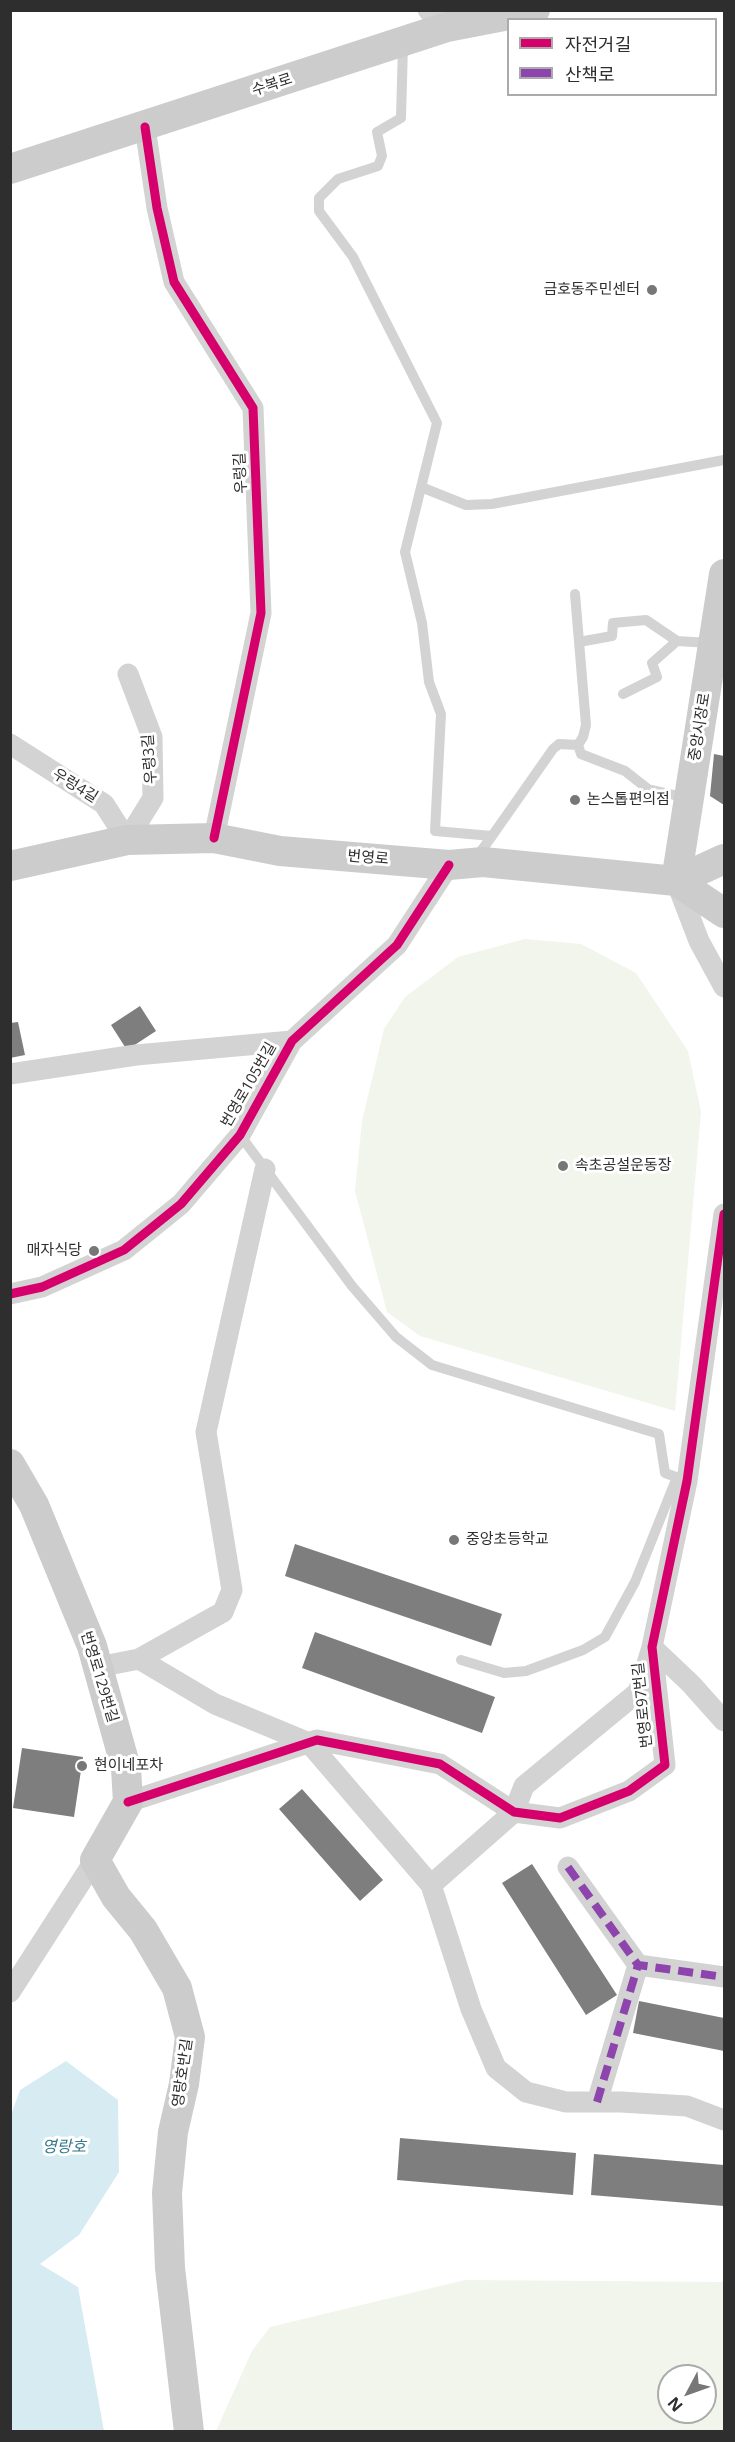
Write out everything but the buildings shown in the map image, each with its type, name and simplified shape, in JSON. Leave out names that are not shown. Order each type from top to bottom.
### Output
[{"type":"street","name":"수복로","points":[[10,169],[403,42],[438,19],[535,10]]},
{"type":"street","name":"우렁길","points":[[145,127],[157,208],[174,282],[253,408],[261,613],[214,838]]},
{"type":"street","name":"중앙시장로","points":[[676,881],[724,574]]},
{"type":"street","name":"우렁3길","points":[[127,840],[153,798],[152,737],[128,674]]},
{"type":"street","name":"우렁4길","points":[[10,744],[104,804],[127,840]]},
{"type":"street","name":"번영로","points":[[10,866],[127,840],[214,838],[280,850],[460,864],[483,862],[676,881]]},
{"type":"street","points":[[676,881],[724,859]]},
{"type":"street","name":"번영로105번길","points":[[10,1294],[42,1287],[124,1250],[180,1204],[240,1135],[292,1041],[397,945],[460,864]]},
{"type":"street","points":[[676,881],[724,914]]},
{"type":"street","points":[[676,881],[699,941],[724,987]]},
{"type":"street","points":[[10,1074],[136,1055],[292,1041]]},
{"type":"street","points":[[98,1667],[139,1659],[223,1612],[232,1590],[206,1432],[265,1169]]},
{"type":"street","name":"번영로97번길","points":[[128,1802],[317,1740],[440,1764],[514,1812],[560,1818],[629,1791],[665,1765],[652,1647],[682,1479],[724,1214]]},
{"type":"street","name":"번영로129번길","points":[[10,1464],[34,1505],[92,1646],[126,1768],[128,1802]]},
{"type":"street","points":[[431,1885],[514,1812],[524,1786],[638,1692],[652,1647],[691,1684],[724,1721]]},
{"type":"street","points":[[139,1659],[215,1704],[309,1743],[431,1885],[471,2009],[496,2068],[526,2092],[566,2102],[687,2106],[724,2120]]},
{"type":"street","points":[[10,1992],[95,1860],[128,1802]]},
{"type":"street","name":"영랑호반길","points":[[95,1860],[116,1897],[143,1930],[177,1988],[190,2037],[184,2084],[173,2132],[167,2193],[170,2268],[189,2432]]},
{"type":"street","points":[[568,1867],[638,1965],[724,1977]]},
{"type":"street","points":[[597,2102],[638,1965]]},
{"type":"lane","points":[[403,42],[401,118],[377,132],[382,156],[378,166],[338,179],[319,198],[319,211],[353,257],[437,423],[405,552],[422,623],[429,682],[441,714],[435,831],[492,836]]},
{"type":"lane","points":[[421,487],[465,504],[492,504],[724,460]]},
{"type":"lane","points":[[575,594],[586,725],[578,745]]},
{"type":"lane","points":[[579,642],[612,636],[613,623],[646,620],[677,641],[713,644]]},
{"type":"lane","points":[[623,694],[657,677],[652,663],[677,641]]},
{"type":"lane","points":[[460,864],[492,836],[552,749],[559,744],[578,745]]},
{"type":"lane","points":[[578,745],[581,754],[625,771],[648,789],[689,798]]},
{"type":"lane","points":[[240,1135],[352,1286],[396,1337],[432,1365],[659,1434],[665,1473],[682,1479],[635,1582],[605,1636],[583,1650],[526,1671],[504,1673],[462,1660]]},
{"type":"shaded area","points":[[525,939],[581,944],[636,973],[688,1051],[701,1112],[675,1411],[420,1336],[387,1312],[355,1191],[362,1121],[384,1029],[405,997],[458,957]]},
{"type":"shaded area","points":[[465,2280],[724,2282],[724,2431],[216,2431],[252,2351],[270,2327]]},
{"type":"water","name":"영랑호","points":[[66,2061],[118,2100],[119,2172],[79,2235],[40,2264],[78,2287],[104,2431],[11,2431],[11,2115],[20,2090]]},
{"type":"marked path","points":[[568,1867],[638,1965],[724,1977]]},
{"type":"marked path","points":[[597,2102],[638,1965]]},
{"type":"cycle path","points":[[145,127],[157,208],[174,282],[253,408],[261,613],[214,838]]},
{"type":"cycle path","points":[[10,1294],[42,1287],[124,1250],[181,1204],[240,1135],[292,1041],[397,945],[449,865]]},
{"type":"cycle path","points":[[128,1802],[317,1740],[440,1764],[514,1812],[560,1818],[629,1791],[665,1765],[652,1647],[687,1481],[724,1214]]},
{"type":"place","name":"금호동주민센터","points":[[652,290]]},
{"type":"place","name":"논스톱편의점","points":[[575,800]]},
{"type":"place","name":"속초공설운동장","points":[[563,1166]]},
{"type":"place","name":"매자식당","points":[[94,1251]]},
{"type":"place","name":"중앙초등학교","points":[[454,1540]]},
{"type":"place","name":"현이네포차","points":[[82,1766]]}]
